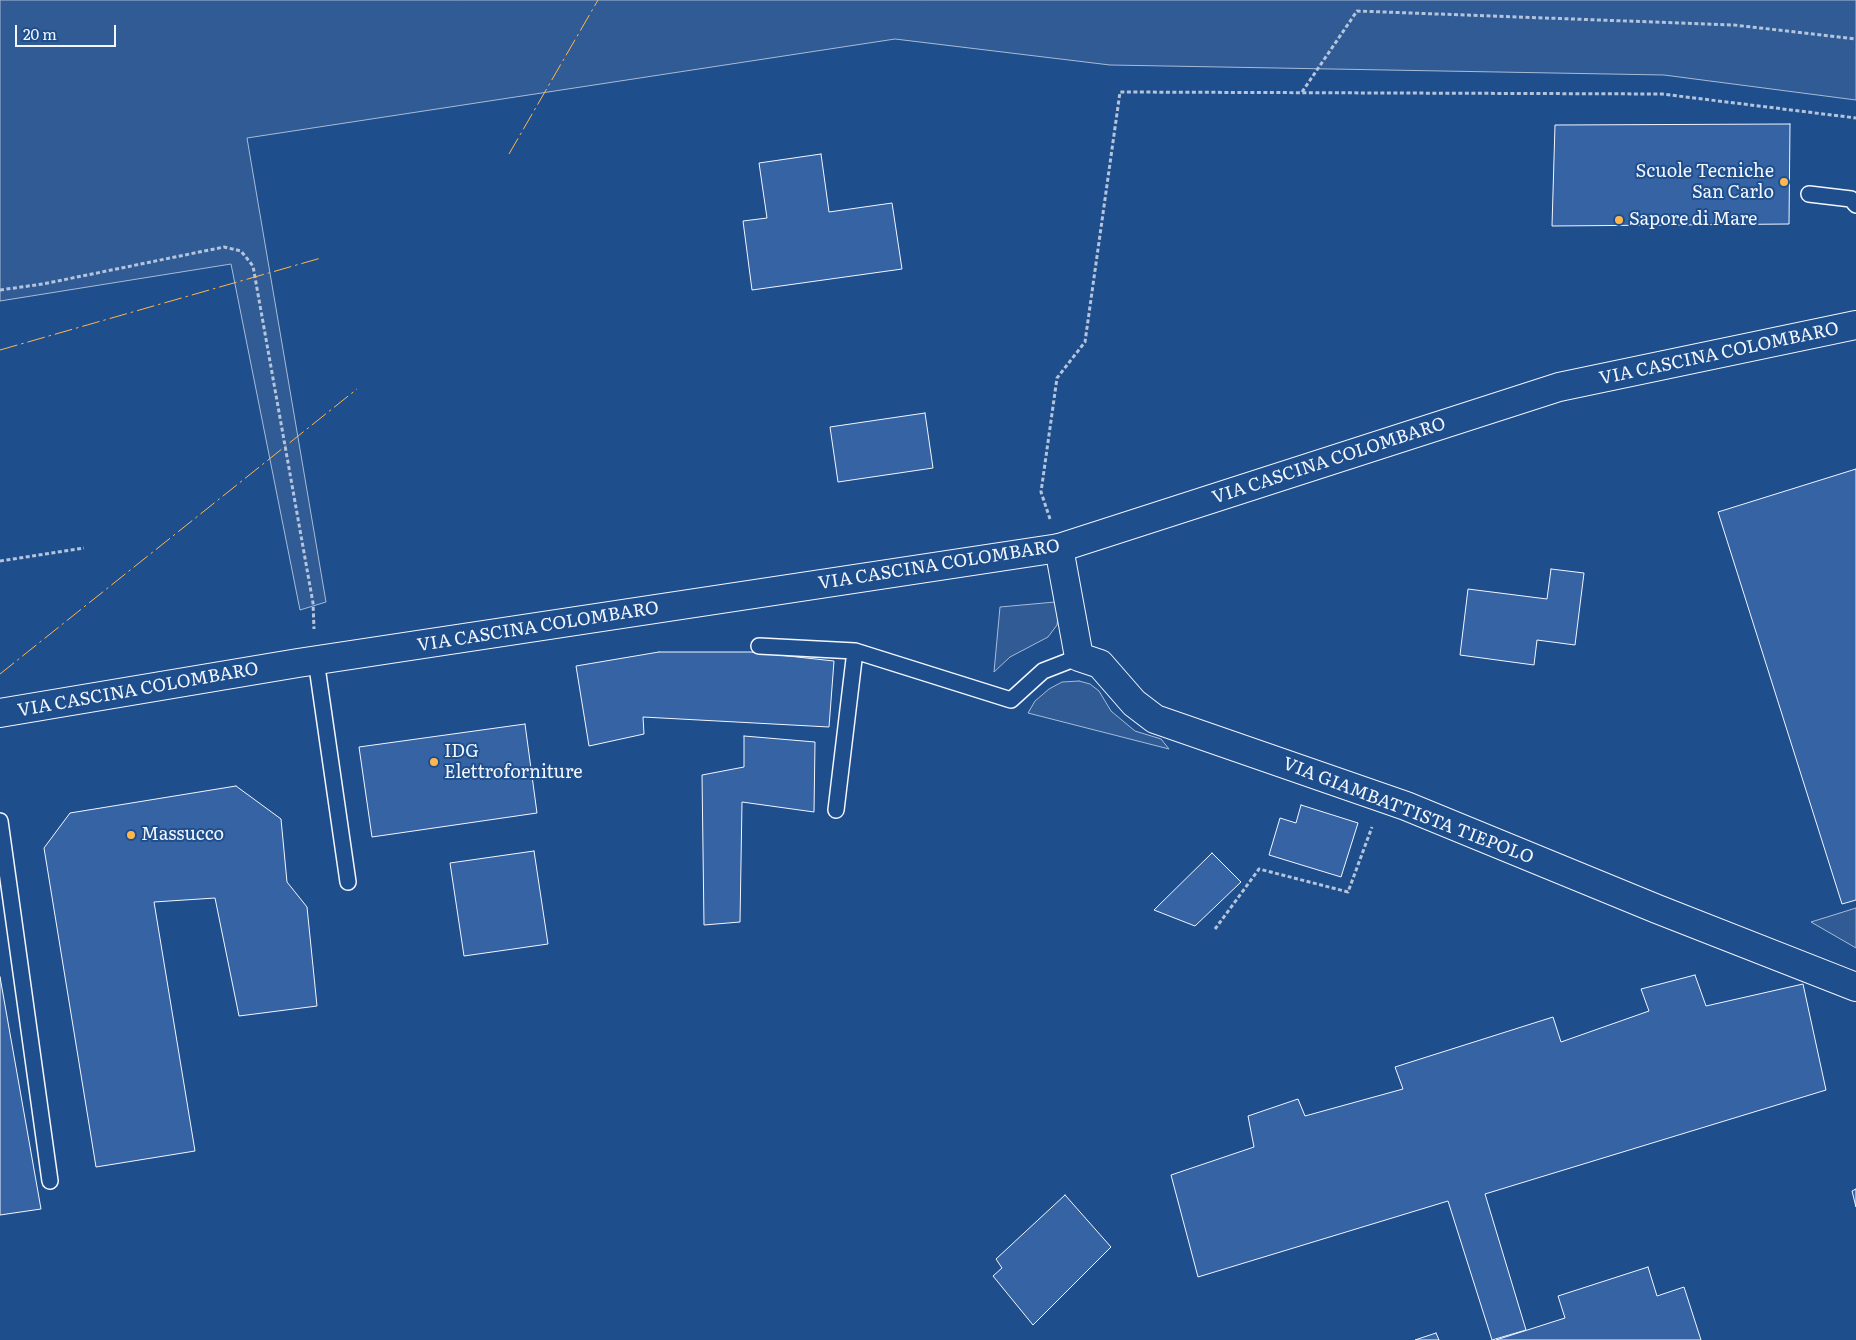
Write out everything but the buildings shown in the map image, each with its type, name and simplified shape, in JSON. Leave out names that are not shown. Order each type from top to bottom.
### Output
[{"type":"main road","name":"VIA CASCINA COLOMBARO","points":[[0,713],[316,660],[1060,548],[1559,387],[1856,325]]},
{"type":"main road","points":[[1060,548],[1079,657]]},
{"type":"main road","name":"VIA GIAMBATTISTA TIEPOLO","points":[[1079,657],[1100,664],[1134,703],[1155,719],[1383,798],[1856,987]]},
{"type":"lane","points":[[1809,194],[1851,199],[1856,205]]},
{"type":"lane","points":[[759,646],[855,651],[1011,700],[1043,671],[1079,657]]},
{"type":"lane","points":[[836,810],[855,651]]},
{"type":"lane","points":[[316,660],[348,882]]},
{"type":"lane","points":[[0,821],[50,1181]]},
{"type":"path","points":[[1301,93],[1357,11],[1734,25],[1856,38]]},
{"type":"path","points":[[1060,548],[1041,492],[1057,378],[1085,342],[1120,92],[1662,94],[1856,118]]},
{"type":"path","points":[[0,290],[43,284],[224,247],[241,251],[253,266],[313,603],[316,660]]},
{"type":"path","points":[[0,561],[84,548]]},
{"type":"path","points":[[1216,929],[1259,869],[1348,892],[1383,798]]},
{"type":"shaded area","points":[[0,0],[1856,0],[1856,100],[1664,75],[1110,65],[895,39],[247,138],[326,602],[300,610],[231,264],[0,301]]},
{"type":"shaded area","points":[[1055,602],[1059,610],[1057,625],[1048,637],[1010,657],[994,672],[1000,607]]},
{"type":"shaded area","points":[[1079,681],[1090,684],[1099,691],[1111,711],[1135,731],[1161,739],[1169,749],[1028,713],[1035,701],[1049,689],[1062,682]]},
{"type":"shaded area","points":[[1856,908],[1856,948],[1811,922]]},
{"type":"power","points":[[509,154],[598,0]]},
{"type":"power","points":[[0,350],[321,258]]},
{"type":"power","points":[[0,674],[357,389]]},
{"type":"place","name":"Scuole Tecniche San Carlo","points":[[1784,182]]},
{"type":"place","name":"Sapore di Mare","points":[[1619,220]]},
{"type":"place","name":"IDG Elettroforniture","points":[[434,762]]},
{"type":"place","name":"Massucco","points":[[131,835]]}]
